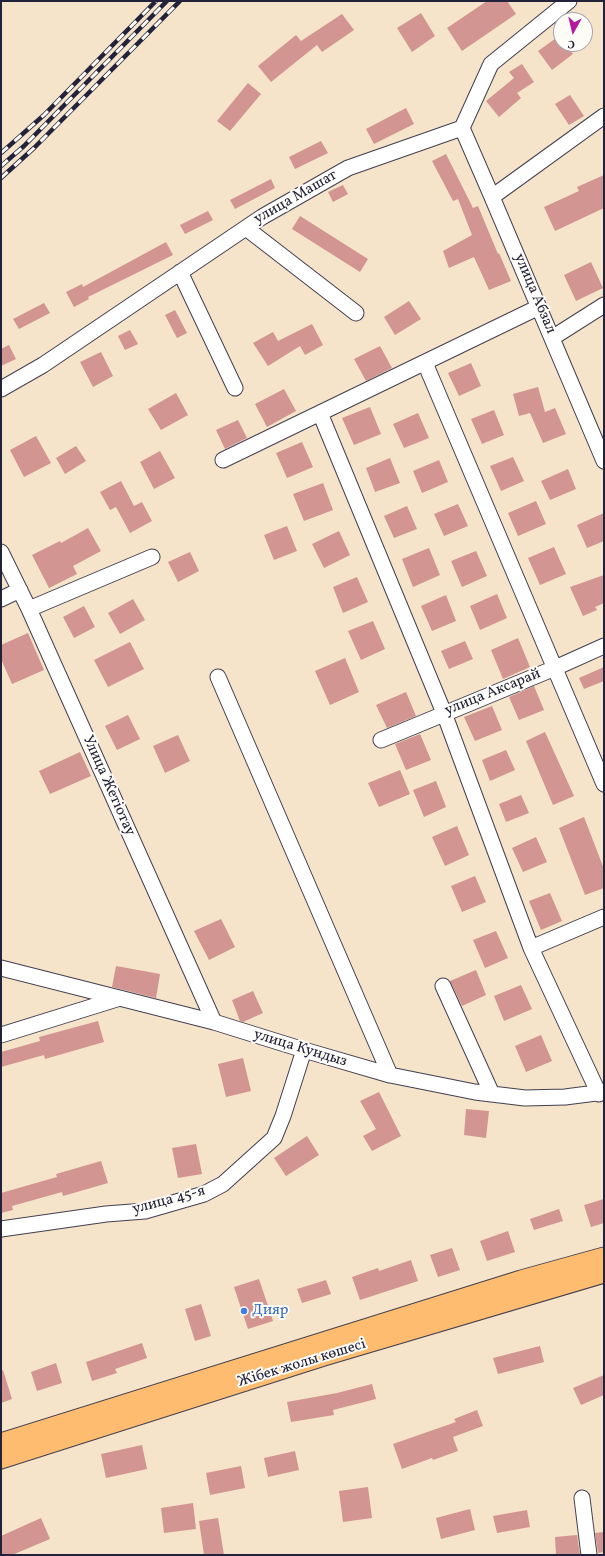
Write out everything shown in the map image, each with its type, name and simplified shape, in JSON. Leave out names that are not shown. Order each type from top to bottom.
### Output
[{"type":"main road","name":"Жібек жолы көшесі","points":[[1,1443],[520,1280],[604,1257]]},
{"type":"main road","name":"Жібек жолы көшесі","points":[[1,1459],[324,1356],[604,1273]]},
{"type":"street","points":[[462,128],[491,64],[569,1]]},
{"type":"street","points":[[492,197],[604,116]]},
{"type":"street","name":"улица Абзал","points":[[462,128],[604,461]]},
{"type":"street","name":"улица Машат","points":[[1,390],[43,365],[262,217],[348,168],[462,128]]},
{"type":"street","points":[[246,228],[356,312]]},
{"type":"street","points":[[180,272],[236,388]]},
{"type":"street","points":[[552,338],[604,305]]},
{"type":"street","points":[[223,460],[539,307]]},
{"type":"street","points":[[425,363],[604,784]]},
{"type":"street","points":[[320,413],[444,713],[531,948],[601,1093]]},
{"type":"street","name":"Улица Жетіотау","points":[[1,552],[29,608],[214,1022]]},
{"type":"street","points":[[29,608],[152,557]]},
{"type":"street","points":[[1,599],[20,590]]},
{"type":"street","name":"улица Аксарай","points":[[381,740],[555,668],[604,646]]},
{"type":"street","points":[[218,677],[390,1075]]},
{"type":"street","points":[[531,948],[604,917]]},
{"type":"street","name":"улица Кундыз","points":[[1,968],[214,1022],[390,1075],[475,1092],[525,1098],[565,1097],[601,1093]]},
{"type":"street","points":[[443,986],[492,1094]]},
{"type":"street","points":[[1,1035],[120,998]]},
{"type":"street","name":"улица 45-я","points":[[1,1229],[106,1214],[145,1211],[204,1194],[223,1184],[274,1138],[283,1116],[304,1050]]},
{"type":"street","points":[[582,1498],[589,1555]]},
{"type":"building","points":[[487,1],[507,1],[516,14],[462,51],[447,28]]},
{"type":"building","points":[[421,13],[435,36],[412,52],[397,28]]},
{"type":"building","points":[[342,14],[354,30],[322,52],[317,45],[271,82],[258,66],[296,35],[301,41]]},
{"type":"building","points":[[553,40],[553,52],[571,52],[573,54],[552,70],[538,51]]},
{"type":"building","points":[[522,64],[534,82],[517,93],[521,98],[499,117],[486,101],[514,78],[509,72]]},
{"type":"building","points":[[248,83],[261,94],[230,131],[217,121]]},
{"type":"building","points":[[570,95],[584,116],[569,125],[555,104]]},
{"type":"building","points":[[406,108],[414,124],[374,144],[366,129]]},
{"type":"building","points":[[321,141],[328,153],[295,169],[289,157]]},
{"type":"building","points":[[446,154],[473,208],[478,206],[511,281],[489,290],[474,257],[449,268],[443,251],[472,235],[458,199],[453,201],[432,161]]},
{"type":"building","points":[[604,175],[604,208],[555,231],[544,207],[579,191],[577,187]]},
{"type":"building","points":[[271,179],[275,188],[235,209],[230,200]]},
{"type":"building","points":[[343,185],[348,194],[333,202],[328,192]]},
{"type":"building","points":[[208,211],[213,220],[185,234],[180,225]]},
{"type":"building","points":[[300,216],[368,259],[360,272],[292,229]]},
{"type":"building","points":[[166,242],[173,255],[88,297],[89,299],[74,307],[66,292],[82,284],[83,287]]},
{"type":"building","points":[[591,262],[603,288],[576,301],[564,275]]},
{"type":"building","points":[[409,301],[421,319],[395,335],[384,317]]},
{"type":"building","points":[[44,303],[50,313],[19,329],[13,319]]},
{"type":"building","points":[[175,310],[187,333],[177,338],[165,315]]},
{"type":"building","points":[[312,324],[323,345],[305,355],[300,346],[268,366],[253,343],[273,332],[278,341]]},
{"type":"building","points":[[130,330],[138,344],[125,350],[118,336]]},
{"type":"building","points":[[9,345],[16,359],[1,366],[1,349]]},
{"type":"building","points":[[380,346],[392,368],[366,381],[354,359]]},
{"type":"building","points":[[101,352],[113,376],[93,387],[80,362]]},
{"type":"building","points":[[471,363],[481,386],[459,396],[448,373]]},
{"type":"building","points":[[538,387],[545,412],[555,408],[566,434],[543,443],[530,413],[519,416],[513,394]]},
{"type":"building","points":[[284,389],[296,411],[267,427],[255,404]]},
{"type":"building","points":[[176,393],[188,415],[161,430],[148,409]]},
{"type":"building","points":[[370,407],[381,434],[354,445],[342,418]]},
{"type":"building","points":[[494,410],[504,435],[482,444],[471,419]]},
{"type":"building","points":[[418,413],[429,438],[404,448],[393,424]]},
{"type":"building","points":[[238,420],[247,438],[225,449],[216,430]]},
{"type":"building","points":[[36,436],[51,463],[24,477],[10,450]]},
{"type":"building","points":[[302,442],[313,467],[287,478],[276,453]]},
{"type":"building","points":[[76,446],[86,461],[65,474],[56,458]]},
{"type":"building","points":[[160,451],[175,478],[154,489],[140,462]]},
{"type":"building","points":[[513,457],[524,481],[501,491],[490,466]]},
{"type":"building","points":[[390,458],[400,483],[375,492],[366,468]]},
{"type":"building","points":[[439,460],[448,482],[422,493],[413,471]]},
{"type":"building","points":[[568,469],[576,489],[550,500],[541,481]]},
{"type":"building","points":[[121,481],[134,506],[142,502],[152,521],[130,533],[116,507],[110,510],[100,492]]},
{"type":"building","points":[[323,483],[333,510],[304,521],[293,494]]},
{"type":"building","points":[[536,501],[546,524],[518,536],[508,513]]},
{"type":"building","points":[[458,504],[468,526],[444,536],[434,514]]},
{"type":"building","points":[[407,506],[417,529],[394,538],[384,516]]},
{"type":"building","points":[[604,513],[604,541],[587,548],[577,525]]},
{"type":"building","points":[[287,526],[297,551],[274,560],[264,535]]},
{"type":"building","points":[[88,528],[101,551],[73,566],[77,574],[49,588],[32,555],[60,541],[61,543]]},
{"type":"building","points":[[339,531],[350,555],[324,568],[312,544]]},
{"type":"building","points":[[554,547],[566,574],[540,585],[528,558]]},
{"type":"building","points":[[429,548],[440,575],[413,587],[402,559]]},
{"type":"building","points":[[476,551],[487,576],[462,587],[451,561]]},
{"type":"building","points":[[190,552],[199,571],[178,582],[168,562]]},
{"type":"building","points":[[604,575],[604,603],[595,607],[597,610],[583,616],[570,587]]},
{"type":"building","points":[[357,577],[368,602],[343,613],[333,587]]},
{"type":"building","points":[[497,594],[507,618],[480,630],[470,606]]},
{"type":"building","points":[[446,595],[456,621],[432,631],[421,606]]},
{"type":"building","points":[[133,599],[145,620],[120,634],[108,613]]},
{"type":"building","points":[[84,606],[95,627],[74,638],[63,617]]},
{"type":"building","points":[[373,621],[385,649],[361,660],[348,631]]},
{"type":"building","points":[[28,633],[44,670],[12,684],[1,659],[1,645]]},
{"type":"building","points":[[518,638],[530,667],[503,679],[491,650]]},
{"type":"building","points":[[465,641],[473,659],[449,669],[441,651]]},
{"type":"building","points":[[130,642],[144,669],[108,687],[94,660]]},
{"type":"building","points":[[345,658],[359,692],[330,705],[315,671]]},
{"type":"building","points":[[604,667],[604,681],[584,689],[579,678]]},
{"type":"building","points":[[534,686],[544,710],[519,720],[509,697]]},
{"type":"building","points":[[406,692],[416,716],[387,728],[376,705]]},
{"type":"building","points":[[492,706],[502,730],[475,741],[464,717]]},
{"type":"building","points":[[128,715],[140,739],[117,750],[105,726]]},
{"type":"building","points":[[545,732],[574,796],[553,805],[526,741]]},
{"type":"building","points":[[420,734],[431,760],[406,770],[395,744]]},
{"type":"building","points":[[178,735],[190,761],[165,773],[153,746]]},
{"type":"building","points":[[506,750],[515,770],[490,781],[482,760]]},
{"type":"building","points":[[80,752],[91,776],[50,794],[39,771]]},
{"type":"building","points":[[400,770],[410,794],[379,807],[368,783]]},
{"type":"building","points":[[436,781],[446,807],[424,817],[413,790]]},
{"type":"building","points":[[521,795],[529,813],[506,822],[499,804]]},
{"type":"building","points":[[584,817],[604,869],[604,888],[585,895],[559,828]]},
{"type":"building","points":[[457,826],[469,855],[445,866],[432,837]]},
{"type":"building","points":[[536,837],[547,862],[523,872],[512,848]]},
{"type":"building","points":[[475,876],[486,902],[462,912],[451,886]]},
{"type":"building","points":[[550,893],[562,921],[541,930],[529,901]]},
{"type":"building","points":[[221,919],[235,947],[209,960],[194,931]]},
{"type":"building","points":[[496,931],[508,958],[485,968],[473,940]]},
{"type":"building","points":[[116,966],[160,974],[156,998],[112,987]]},
{"type":"building","points":[[476,970],[486,995],[462,1006],[450,981]]},
{"type":"building","points":[[521,985],[532,1009],[504,1021],[494,996]]},
{"type":"building","points":[[253,991],[263,1013],[243,1022],[240,1021],[232,1000]]},
{"type":"building","points":[[98,1021],[104,1042],[45,1059],[44,1055],[1,1067],[1,1052],[40,1041],[39,1037]]},
{"type":"building","points":[[541,1035],[552,1061],[526,1072],[515,1046]]},
{"type":"building","points":[[243,1058],[251,1091],[226,1097],[218,1064]]},
{"type":"building","points":[[379,1092],[401,1136],[372,1151],[363,1136],[376,1129],[360,1101]]},
{"type":"building","points":[[466,1109],[489,1111],[486,1138],[464,1135]]},
{"type":"building","points":[[307,1136],[319,1155],[286,1176],[274,1158]]},
{"type":"building","points":[[196,1144],[202,1174],[178,1178],[172,1148]]},
{"type":"building","points":[[101,1161],[108,1183],[63,1196],[62,1192],[12,1206],[13,1210],[1,1213],[1,1193],[57,1177],[56,1174]]},
{"type":"building","points":[[604,1199],[604,1223],[591,1227],[584,1205]]},
{"type":"building","points":[[559,1209],[563,1221],[534,1230],[530,1219]]},
{"type":"building","points":[[508,1231],[515,1252],[487,1261],[480,1241]]},
{"type":"building","points":[[452,1248],[460,1270],[438,1277],[430,1255]]},
{"type":"building","points":[[411,1260],[418,1281],[360,1300],[352,1277],[378,1268],[379,1271]]},
{"type":"building","points":[[259,1279],[273,1321],[248,1329],[234,1287]]},
{"type":"building","points":[[326,1280],[331,1294],[302,1303],[297,1289]]},
{"type":"building","points":[[201,1304],[211,1336],[195,1341],[185,1309]]},
{"type":"building","points":[[142,1343],[147,1358],[115,1369],[117,1373],[92,1381],[86,1362]]},
{"type":"building","points":[[540,1346],[544,1362],[498,1374],[493,1358]]},
{"type":"building","points":[[56,1363],[62,1383],[37,1391],[31,1372]]},
{"type":"building","points":[[3,1370],[12,1399],[1,1403],[1,1371]]},
{"type":"building","points":[[604,1375],[604,1395],[581,1405],[573,1388]]},
{"type":"building","points":[[372,1384],[376,1399],[333,1410],[334,1415],[291,1422],[287,1402],[337,1393]]},
{"type":"building","points":[[477,1410],[483,1426],[453,1437],[458,1451],[433,1460],[432,1458],[402,1469],[393,1444],[456,1422],[454,1419]]},
{"type":"building","points":[[142,1445],[147,1469],[106,1478],[101,1454]]},
{"type":"building","points":[[295,1451],[299,1470],[268,1477],[264,1458]]},
{"type":"building","points":[[241,1466],[245,1488],[210,1495],[206,1473]]},
{"type":"building","points":[[368,1487],[372,1518],[343,1522],[339,1491]]},
{"type":"building","points":[[193,1503],[196,1529],[164,1533],[161,1508]]},
{"type":"building","points":[[470,1509],[475,1530],[441,1539],[436,1518]]},
{"type":"building","points":[[527,1510],[530,1527],[497,1533],[493,1516]]},
{"type":"building","points":[[41,1518],[50,1539],[12,1555],[1,1555],[1,1536]]},
{"type":"building","points":[[218,1518],[224,1555],[204,1555],[199,1521]]},
{"type":"building","points":[[604,1532],[604,1552],[598,1553],[595,1533]]},
{"type":"building","points":[[577,1535],[580,1555],[556,1555],[555,1537]]},
{"type":"railway","points":[[1,153],[44,115],[156,1]]},
{"type":"railway","points":[[1,166],[24,146],[167,1]]},
{"type":"railway","points":[[1,178],[34,148],[180,1]]},
{"type":"place","name":"Дияр","points":[[244,1311]]}]
